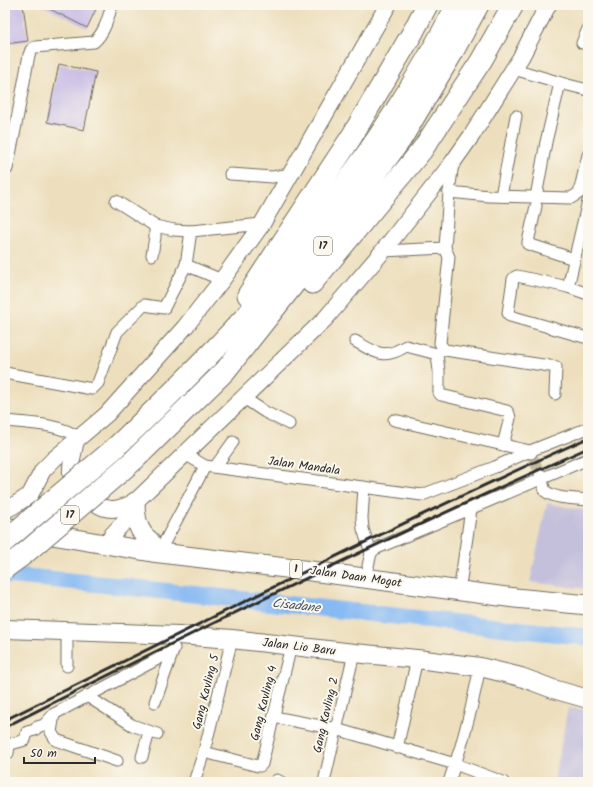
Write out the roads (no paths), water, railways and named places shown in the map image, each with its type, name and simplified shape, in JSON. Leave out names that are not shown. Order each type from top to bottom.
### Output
[{"type":"highway","points":[[209,354],[352,136],[413,32],[427,5]]},
{"type":"highway","name":"17","points":[[5,541],[114,448],[146,418],[247,314],[292,258],[382,132],[434,48],[457,5]]},
{"type":"highway","name":"17","points":[[5,568],[24,554],[134,460],[225,371],[306,270],[401,139],[452,55],[478,5]]},
{"type":"highway","points":[[225,371],[305,292],[422,150],[481,61],[513,5]]},
{"type":"highway","points":[[135,502],[135,516],[143,534],[157,542]]},
{"type":"highway","name":"Jalan Daan Mogot","points":[[5,516],[157,542],[370,559],[461,579],[588,594]]},
{"type":"highway","name":"Jalan Daan Mogot","points":[[5,527],[152,552],[515,598],[588,605]]},
{"type":"main road","points":[[5,510],[30,495],[43,470],[76,437],[107,414],[185,327],[222,280],[262,224],[388,5]]},
{"type":"main road","points":[[76,437],[71,467],[72,480],[76,485],[97,504],[104,508],[114,509],[126,507],[135,502],[325,320],[383,251],[453,162],[472,135],[514,69],[548,5]]},
{"type":"main road","points":[[112,535],[124,522],[135,502]]},
{"type":"main road","name":"Jalan Lio Baru","points":[[5,629],[67,631],[176,643],[232,639],[480,667],[521,677],[553,689],[588,699]]},
{"type":"street","points":[[5,170],[7,169],[31,50],[36,47],[94,42],[103,32],[112,5]]},
{"type":"street","points":[[582,43],[588,29]]},
{"type":"street","points":[[514,69],[588,90]]},
{"type":"street","points":[[560,83],[546,142],[528,244],[574,259]]},
{"type":"street","points":[[500,196],[516,116]]},
{"type":"street","points":[[449,192],[500,196],[536,201],[571,198],[578,193],[588,155]]},
{"type":"street","points":[[453,162],[449,192],[445,248],[449,257],[440,342],[442,347],[445,350],[556,367],[555,394]]},
{"type":"street","points":[[230,174],[272,176],[291,174]]},
{"type":"street","points":[[116,201],[155,226],[174,230],[191,231],[262,224]]},
{"type":"street","points":[[568,287],[588,201]]},
{"type":"street","points":[[152,255],[155,226]]},
{"type":"street","points":[[5,373],[92,389],[98,383],[117,332],[144,305],[164,308],[186,266],[191,231]]},
{"type":"street","points":[[383,251],[445,248]]},
{"type":"street","points":[[186,266],[222,280]]},
{"type":"street","points":[[584,337],[510,316],[508,313],[513,279],[517,276],[568,287],[588,294]]},
{"type":"street","points":[[355,341],[374,352],[385,354],[396,352],[406,346],[436,354],[439,371],[439,393],[507,411],[510,418],[503,445]]},
{"type":"street","points":[[244,398],[265,412],[289,424]]},
{"type":"street","points":[[394,420],[503,445],[532,454],[588,428]]},
{"type":"street","points":[[5,421],[63,429],[76,437]]},
{"type":"street","points":[[157,542],[210,466],[233,442]]},
{"type":"street","name":"Jalan Mandala","points":[[185,454],[210,466],[422,495],[532,454]]},
{"type":"street","points":[[370,559],[375,549],[471,509],[541,476],[588,459]]},
{"type":"street","points":[[541,476],[545,490],[556,497],[588,500]]},
{"type":"street","points":[[364,487],[362,518],[370,559]]},
{"type":"street","points":[[461,579],[471,509]]},
{"type":"street","points":[[67,631],[67,666]]},
{"type":"street","name":"Gang Kavling 5","points":[[194,782],[204,752],[232,639]]},
{"type":"street","points":[[5,754],[8,753],[9,745],[25,740],[27,732],[44,725],[54,714],[176,643]]},
{"type":"street","points":[[155,702],[176,643]]},
{"type":"street","name":"Gang Kavling 4","points":[[204,752],[260,766],[262,764],[291,646]]},
{"type":"street","name":"Gang Kavling 2","points":[[324,782],[354,653]]},
{"type":"street","points":[[397,748],[417,660]]},
{"type":"street","points":[[449,782],[463,738],[480,667]]},
{"type":"street","points":[[87,696],[132,725],[153,733],[142,757]]},
{"type":"street","points":[[54,714],[51,732],[56,740],[117,762]]},
{"type":"street","points":[[274,717],[336,730],[455,764],[503,782]]},
{"type":"waterway","name":"Cisadane","points":[[5,575],[588,637]]},
{"type":"tunnel","points":[[533,458],[540,474]]},
{"type":"railway","points":[[5,720],[367,541],[588,438]]},
{"type":"railway","points":[[5,727],[295,584],[514,481],[588,448]]}]
